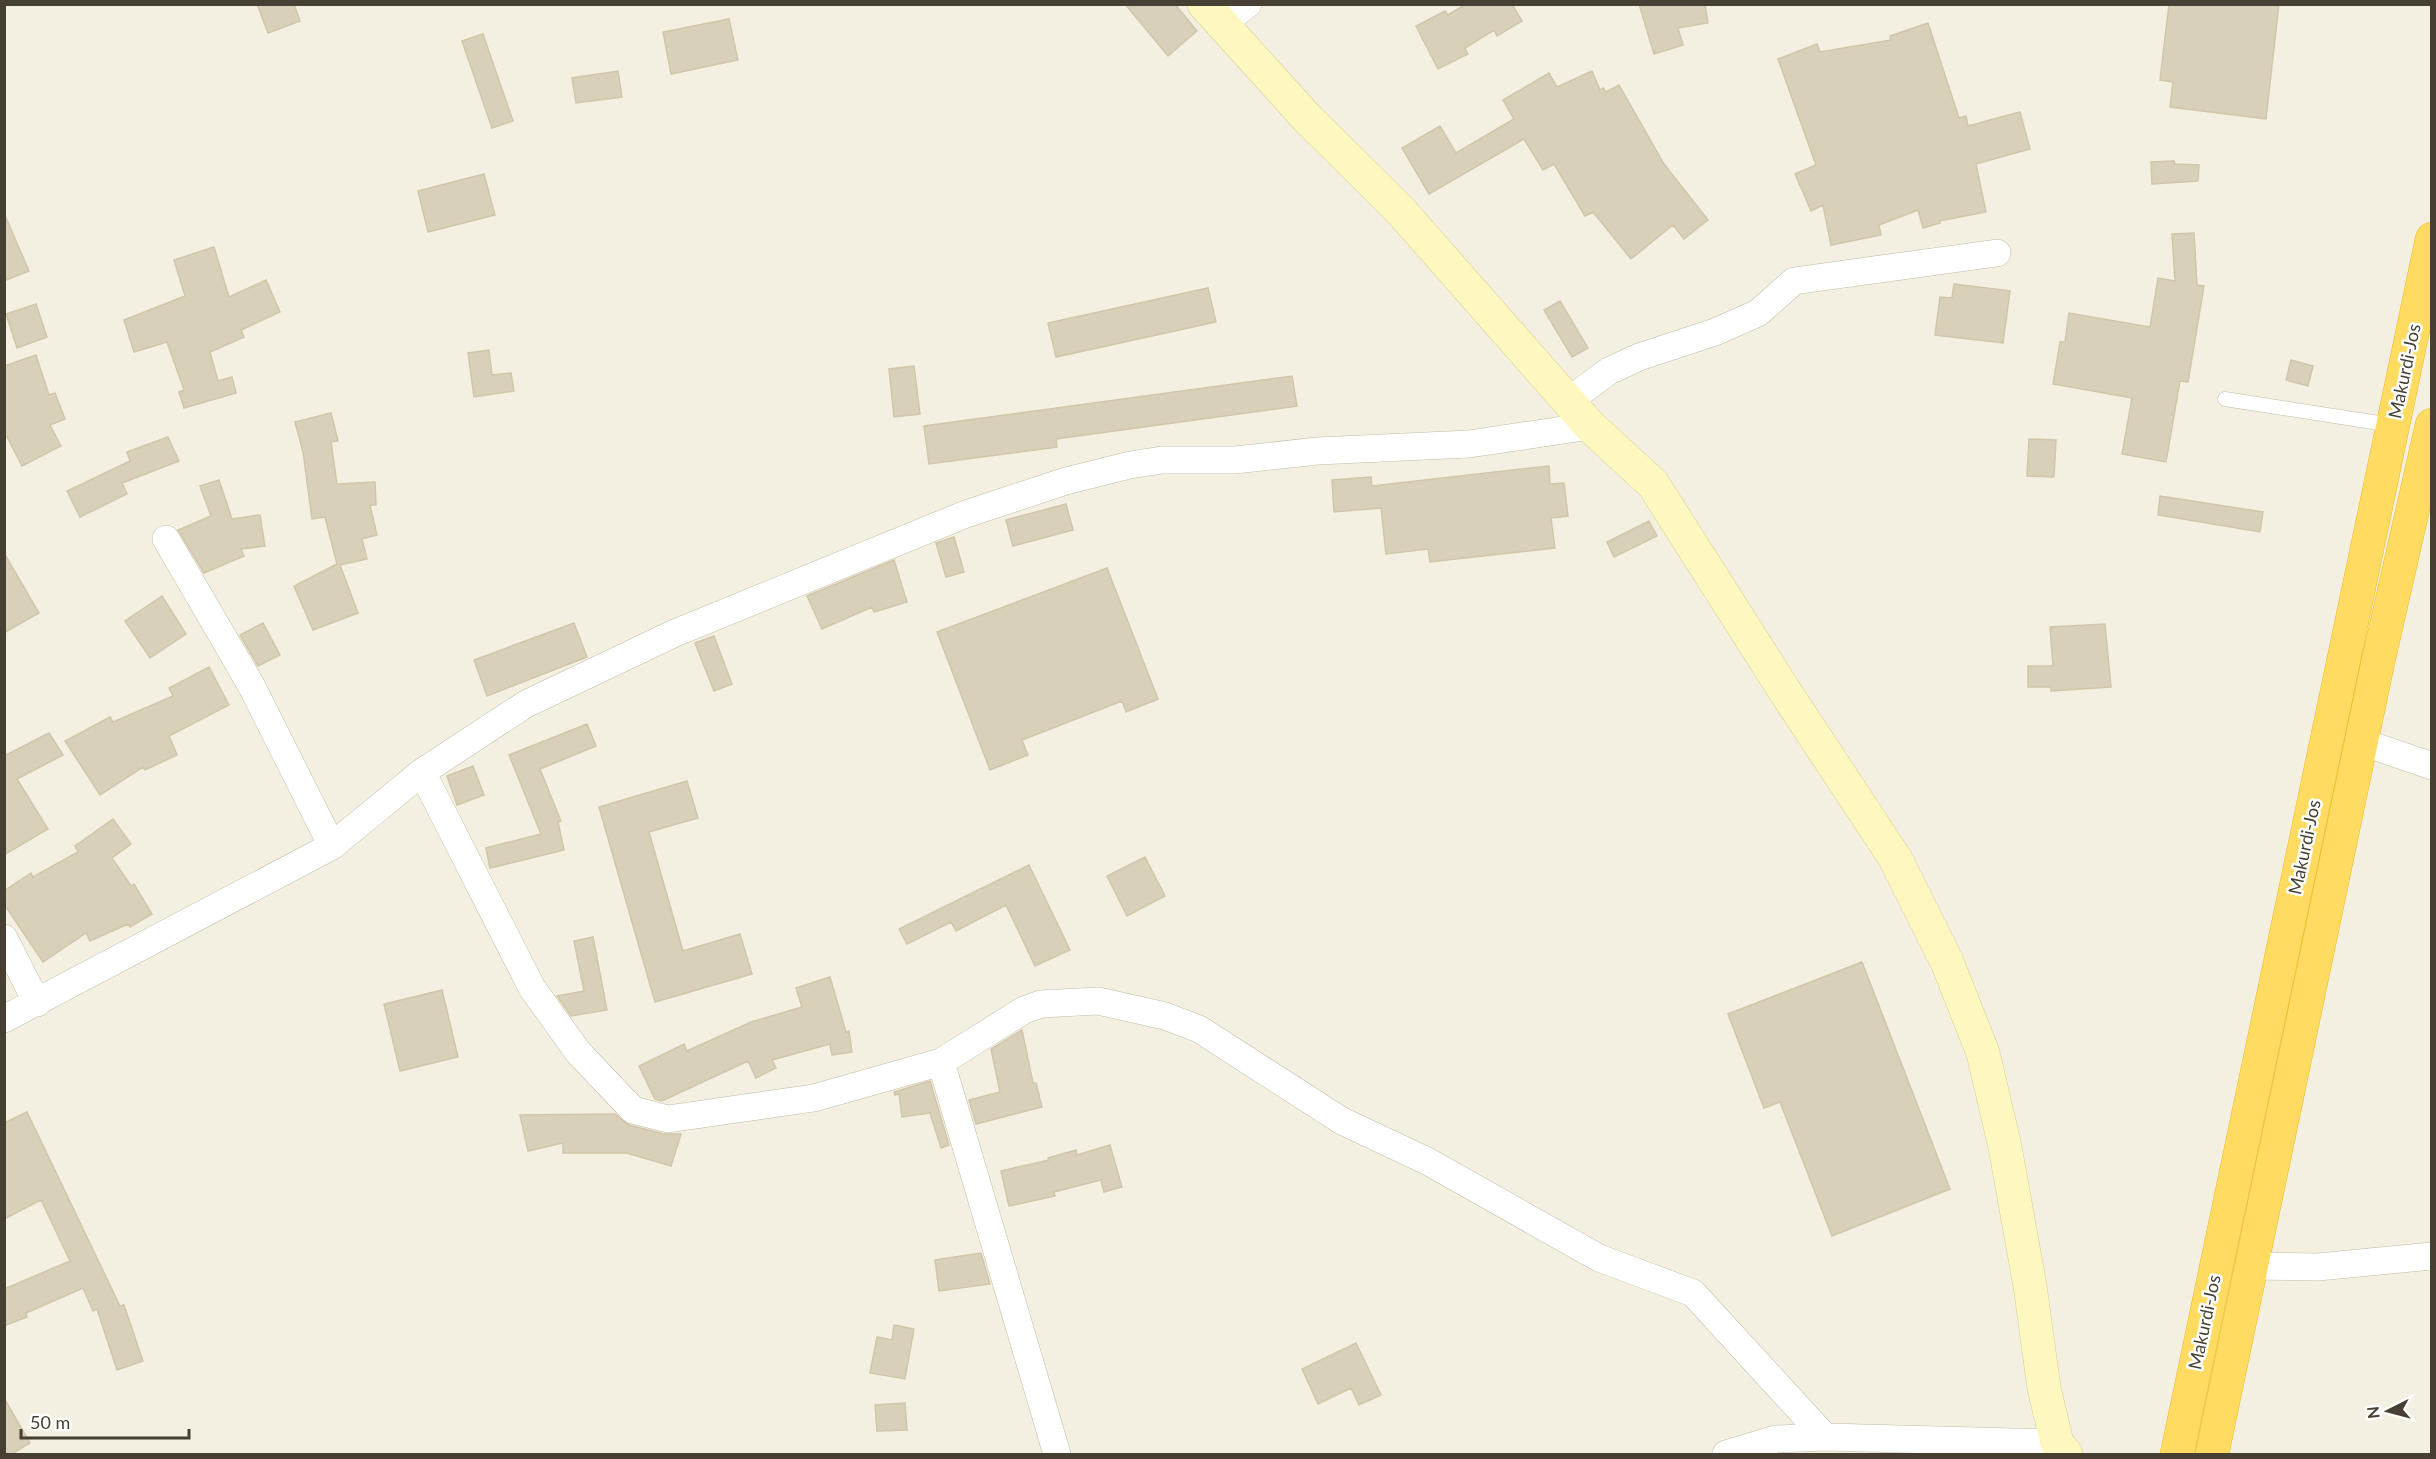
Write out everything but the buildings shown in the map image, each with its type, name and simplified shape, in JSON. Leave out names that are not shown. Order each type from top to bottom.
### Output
[{"type":"highway","name":"Makurdi-Jos","points":[[2177,1455],[2432,238]]},
{"type":"highway","name":"Makurdi-Jos","points":[[2212,1455],[2362,742],[2432,425]]},
{"type":"street","points":[[1248,4],[1213,14],[1307,118],[1400,210],[1590,426],[1653,484],[1784,690],[1895,858],[1947,962],[1983,1053],[2005,1147],[2030,1286],[2044,1388],[2062,1449],[1826,1437],[1776,1439],[1725,1455]]},
{"type":"street","points":[[1568,401],[1609,371],[1639,357],[1715,332],[1758,313],[1794,281],[1996,252]]},
{"type":"street","points":[[4,1019],[333,846],[422,772],[526,704],[675,633],[966,514],[1066,481],[1162,460],[1236,460],[1318,452],[1469,444],[1590,426]]},
{"type":"street","points":[[166,539],[251,685],[333,846]]},
{"type":"street","points":[[2362,742],[2432,766]]},
{"type":"street","points":[[422,772],[532,988],[578,1052],[633,1110],[668,1119],[814,1098],[941,1062],[1024,1010],[1041,1004],[1067,1000],[1098,1001],[1165,1016],[1199,1029],[1342,1121],[1426,1161],[1599,1257],[1693,1293],[1826,1437]]},
{"type":"street","points":[[4,938],[37,1003]]},
{"type":"street","points":[[941,1062],[1057,1455]]},
{"type":"street","points":[[2253,1266],[2318,1268],[2432,1256]]},
{"type":"lane","points":[[2225,399],[2392,425]]}]
